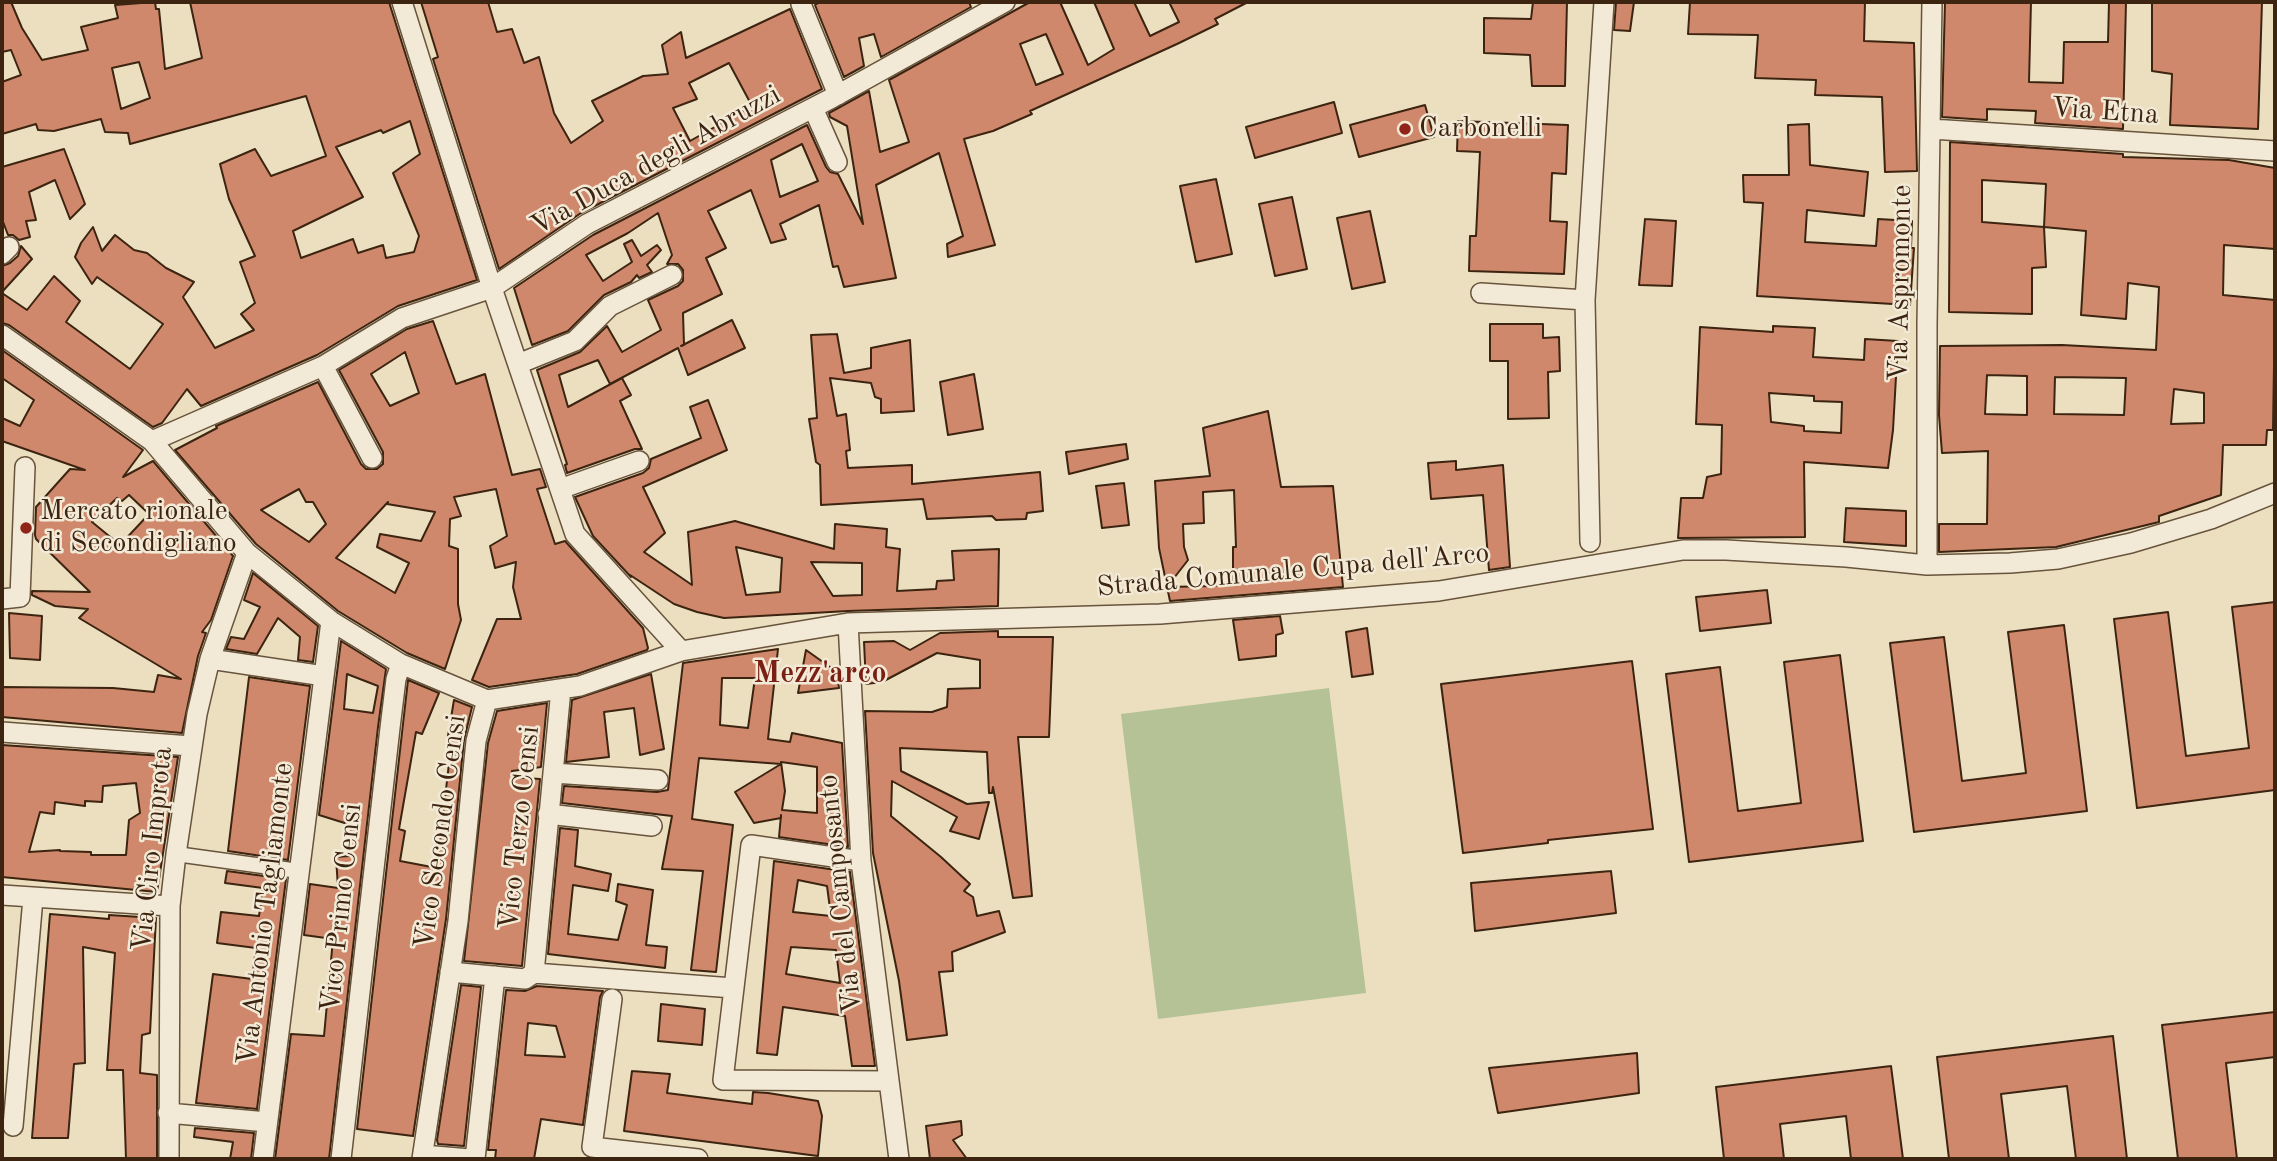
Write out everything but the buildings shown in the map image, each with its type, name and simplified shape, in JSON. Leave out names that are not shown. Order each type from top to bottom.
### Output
[{"type":"street","points":[[402,2],[492,288],[575,534],[681,651]]},
{"type":"street","name":"Via Duca degli Abruzzi","points":[[152,441],[323,366],[402,318],[492,288],[587,224],[813,108],[1005,2]]},
{"type":"street","points":[[1590,542],[1585,300],[1604,2]]},
{"type":"street","name":"Via Aspromonte","points":[[1927,565],[1933,2]]},
{"type":"street","points":[[801,4],[838,94]]},
{"type":"street","name":"Via Duca degli Abruzzi","points":[[813,108],[837,162]]},
{"type":"street","name":"Via Etna","points":[[1931,129],[2275,151]]},
{"type":"street","points":[[518,364],[575,341],[610,306],[672,275]]},
{"type":"street","points":[[1480,293],[1585,300]]},
{"type":"street","points":[[2,335],[152,441],[247,553],[331,621],[401,664],[487,700]]},
{"type":"street","points":[[323,366],[372,457]]},
{"type":"street","points":[[560,489],[639,461]]},
{"type":"street","points":[[2,599],[20,597],[25,467]]},
{"type":"street","name":"Strada Comunale Cupa dell'Arco","points":[[487,700],[580,686],[681,651],[848,623],[1160,614],[1439,592],[1683,550],[1726,550],[1927,565],[2058,559],[2131,543],[2211,519],[2275,493]]},
{"type":"street","name":"Via Ciro Improta","points":[[169,1159],[170,906],[176,854],[191,746],[210,659],[247,553]]},
{"type":"street","name":"Via Antonio Tagliamonte","points":[[263,1159],[331,621]]},
{"type":"street","name":"Via del Camposanto","points":[[848,623],[861,861],[899,1159]]},
{"type":"street","points":[[210,659],[324,676]]},
{"type":"street","name":"Vico Primo Censi","points":[[341,1159],[396,679],[401,664]]},
{"type":"street","name":"Vico Terzo Censi","points":[[534,972],[561,689]]},
{"type":"street","name":"Vico Secondo Censi","points":[[472,1159],[423,1157],[458,921],[476,741],[487,700]]},
{"type":"street","points":[[2,732],[191,746]]},
{"type":"street","points":[[553,773],[658,780]]},
{"type":"street","points":[[548,814],[652,826]]},
{"type":"street","points":[[861,861],[751,845],[723,1080],[889,1081]]},
{"type":"street","points":[[176,854],[299,871]]},
{"type":"street","points":[[2,895],[170,906]]},
{"type":"street","points":[[13,1126],[33,898]]},
{"type":"street","name":"Vico Secondo Censi","points":[[450,972],[525,979],[534,972],[733,988]]},
{"type":"street","points":[[472,1159],[495,976]]},
{"type":"street","points":[[612,999],[592,1147],[698,1159]]},
{"type":"street","points":[[168,1113],[267,1122]]},
{"type":"green space","points":[[1329,688],[1366,993],[1158,1019],[1121,714]]},
{"type":"place","name":"Carbonelli","points":[[1405,129]]},
{"type":"place","name":"Mercato rionale di Secondigliano","points":[[26,528]]},
{"type":"district","name":"Mezz'arco","points":[[820,674]]}]
